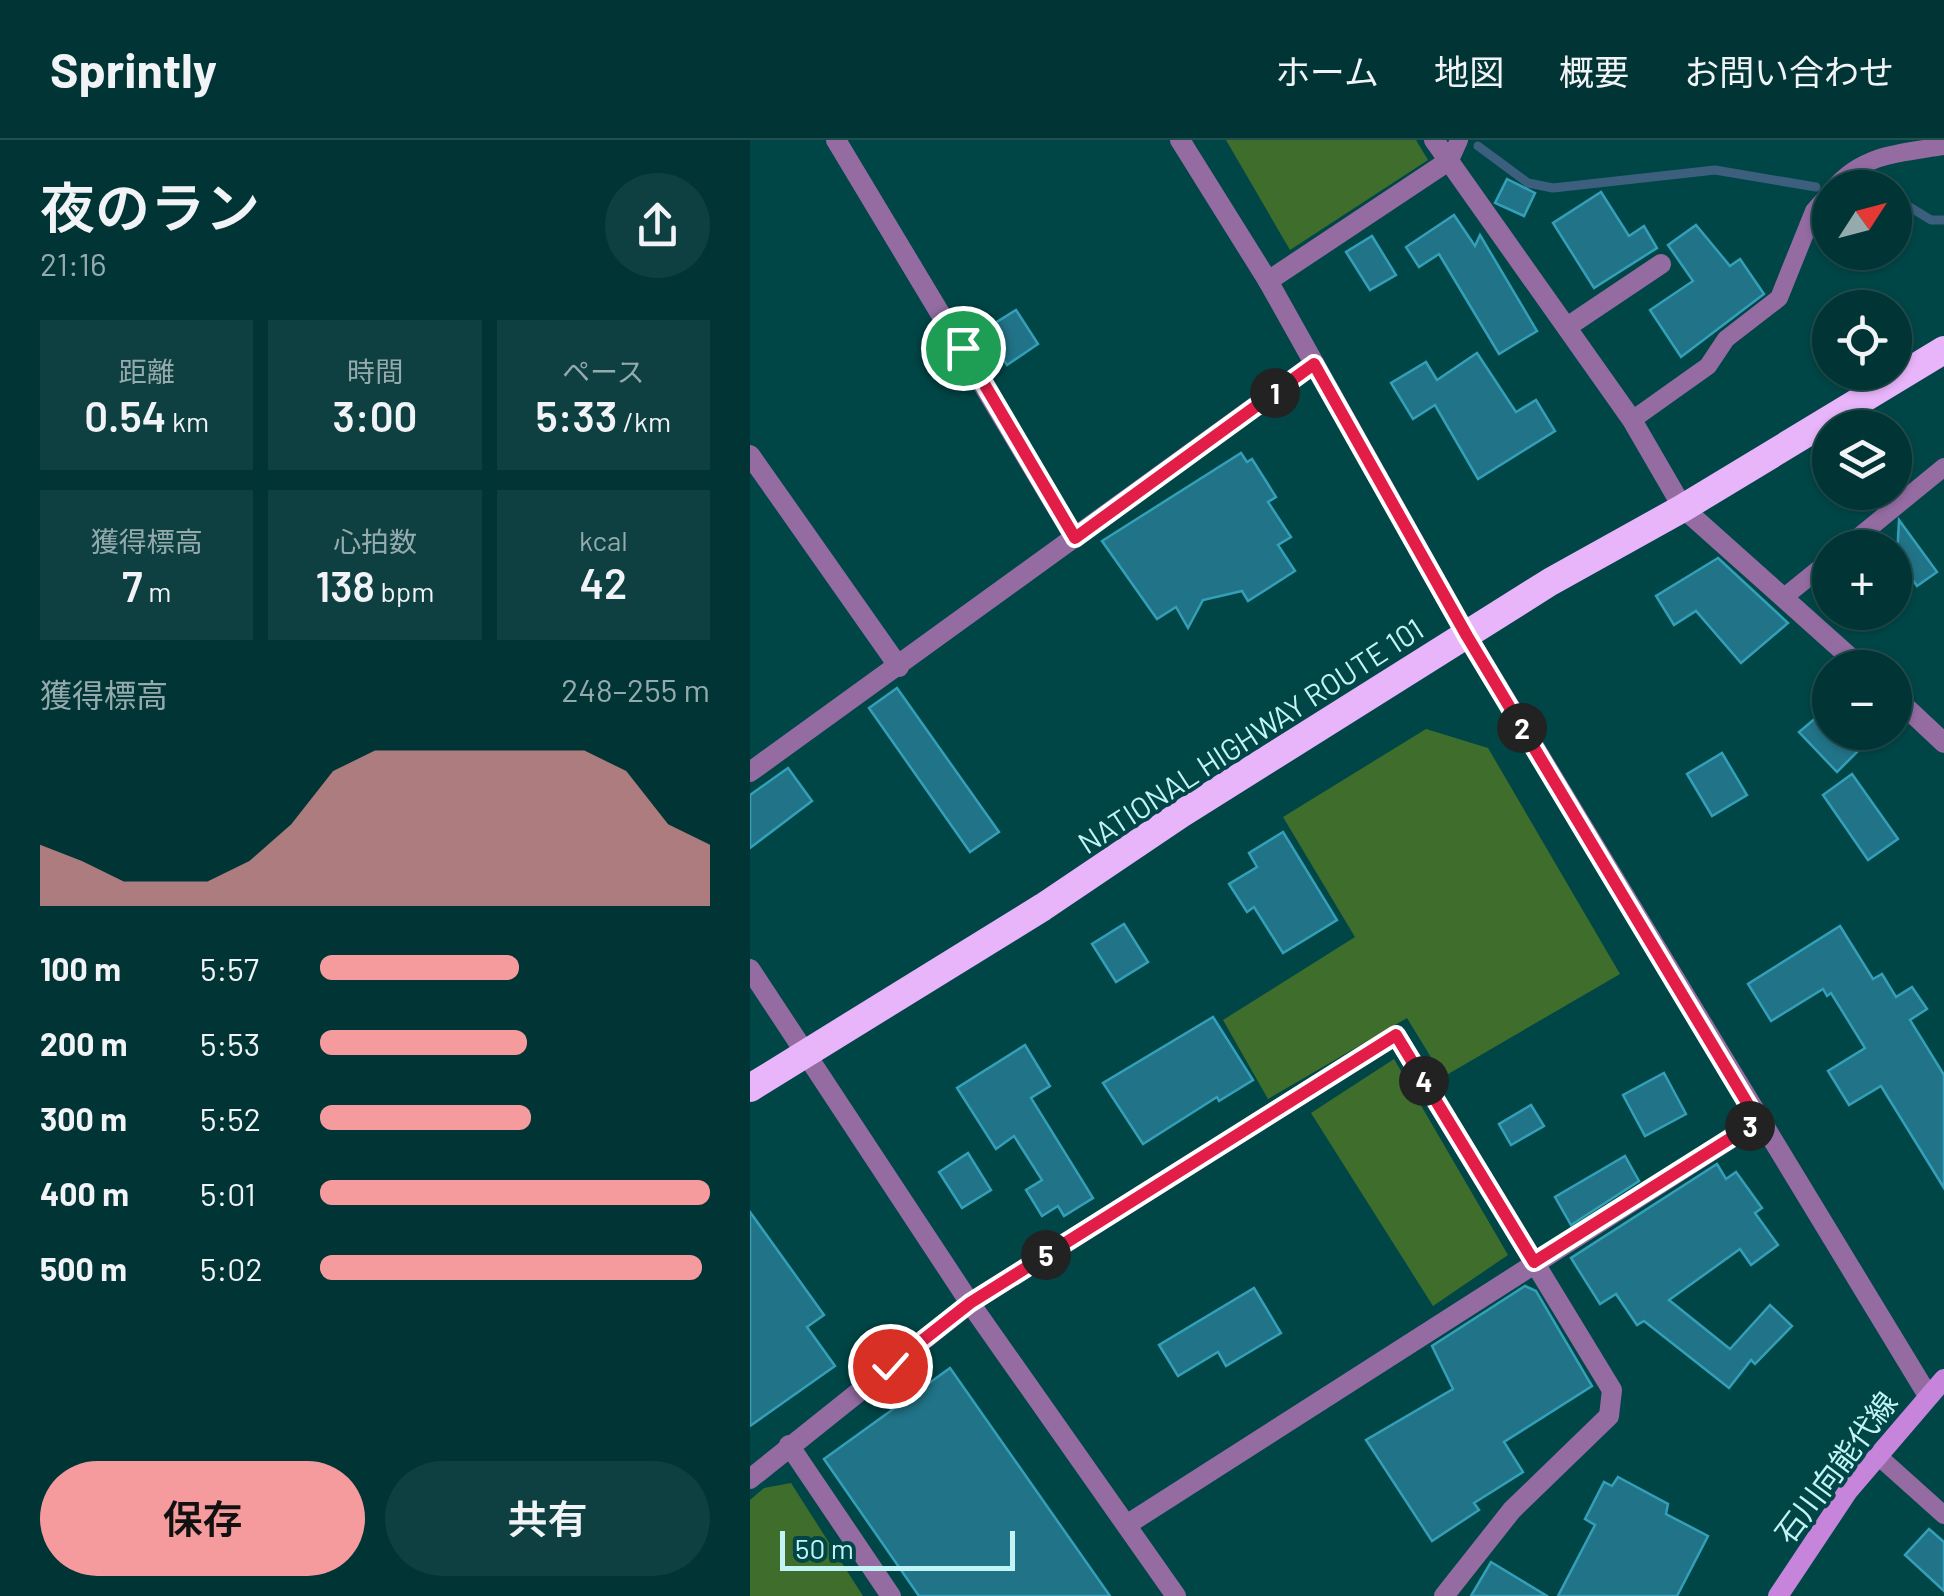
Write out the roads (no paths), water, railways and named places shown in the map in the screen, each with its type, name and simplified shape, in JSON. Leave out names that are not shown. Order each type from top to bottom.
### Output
[{"type":"highway","name":"NATIONAL HIGHWAY ROUTE 101","points":[[750,1088],[804,1051],[1043,907],[1180,814],[1550,582],[1684,508],[1944,350]]},
{"type":"main road","name":"石川向能代線","points":[[1778,1596],[1877,1455],[1944,1379]]},
{"type":"street","points":[[836,140],[1027,452],[1075,538]]},
{"type":"street","points":[[1180,140],[1268,281],[1467,636],[1927,1394]]},
{"type":"street","points":[[1434,140],[1454,150],[1567,328],[1632,420],[1684,508],[1842,650]]},
{"type":"street","points":[[1268,281],[1454,150]]},
{"type":"street","points":[[1567,328],[1661,264]]},
{"type":"street","points":[[750,772],[1314,364]]},
{"type":"street","points":[[750,455],[899,667]]},
{"type":"street","points":[[1912,713],[1944,742]]},
{"type":"street","points":[[750,969],[970,1303],[1176,1596]]},
{"type":"street","points":[[750,1478],[970,1303],[1396,1035],[1612,1390],[1609,1416],[1512,1510],[1444,1596]]},
{"type":"street","points":[[1128,1524],[1758,1121]]},
{"type":"street","points":[[789,1445],[890,1596]]},
{"type":"lane","points":[[1851,170],[1870,158],[1944,146]]},
{"type":"lane","points":[[1632,420],[1708,366],[1726,340],[1779,298],[1812,216]]},
{"type":"lane","points":[[1867,530],[1944,467]]},
{"type":"lane","points":[[1783,598],[1812,575]]},
{"type":"lane","points":[[1877,1455],[1944,1515]]},
{"type":"waterway","points":[[1478,146],[1528,183],[1553,188],[1715,170],[1812,186]]},
{"type":"waterway","points":[[1912,208],[1931,220],[1944,220]]}]
